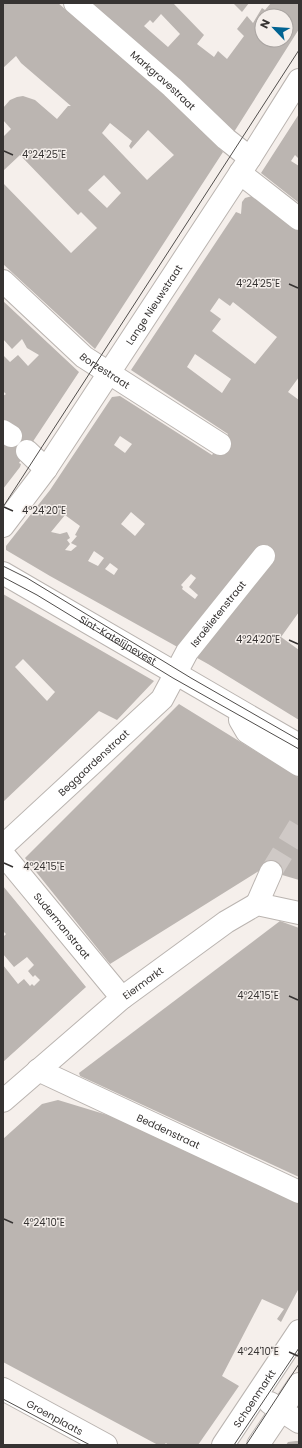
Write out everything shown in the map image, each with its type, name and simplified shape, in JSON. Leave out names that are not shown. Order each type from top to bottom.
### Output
[{"type":"street","name":"Markgravestraat","points":[[74,3],[172,87],[226,139],[245,166],[299,219]]},
{"type":"street","name":"Lange Nieuwstraat","points":[[3,526],[46,469],[245,166],[299,80]]},
{"type":"street","name":"Borzestraat","points":[[3,281],[84,357],[108,374],[220,444]]},
{"type":"street","points":[[27,451],[46,469]]},
{"type":"street","name":"Israëlietenstraat","points":[[176,673],[187,652],[264,556]]},
{"type":"street","name":"Sint-Katelijnevest","points":[[3,573],[299,745]]},
{"type":"street","name":"Beggaardenstraat","points":[[3,846],[162,699],[176,673]]},
{"type":"street","name":"Sint-Katelijnevest","points":[[233,707],[247,732],[299,765]]},
{"type":"street","name":"Sudermanstraat","points":[[3,854],[122,998]]},
{"type":"street","points":[[271,872],[258,904],[299,913]]},
{"type":"street","name":"Eiermarkt","points":[[3,1100],[122,998],[226,922],[258,904]]},
{"type":"street","name":"Beddenstraat","points":[[38,1070],[299,1192]]},
{"type":"street","name":"Schoenmarkt","points":[[223,1445],[299,1331]]},
{"type":"street","points":[[258,1445],[290,1416],[299,1384]]},
{"type":"street","name":"Groenplaats","points":[[3,1389],[106,1445]]},
{"type":"street","points":[[257,1395],[290,1416]]},
{"type":"building","points":[[3,3],[58,3],[173,101],[223,152],[95,349],[3,264],[3,183],[71,253],[97,228],[81,212],[78,215],[20,155],[3,171],[3,137],[11,129],[3,120],[3,108],[10,100],[23,96],[35,100],[57,119],[68,106],[71,106],[21,63],[16,56],[3,68]],"holes":[[[110,123],[132,141],[129,146],[131,149],[148,130],[174,155],[147,180],[102,133]],[[104,175],[121,193],[107,208],[88,190]]]},
{"type":"building","points":[[88,3],[173,3],[204,35],[197,44],[214,57],[218,51],[227,59],[244,36],[237,29],[247,16],[253,23],[254,21],[254,48],[287,48],[234,132]],"holes":[[[161,14],[180,34],[168,47],[144,26],[150,20],[153,23]]]},
{"type":"building","points":[[233,3],[249,3],[242,12]]},
{"type":"building","points":[[271,3],[299,3],[299,29],[294,37],[294,8],[267,8]]},
{"type":"building","points":[[299,114],[299,159],[295,155],[291,161],[299,166],[299,203],[261,173]]},
{"type":"building","points":[[252,196],[299,231],[299,377],[288,392],[299,400],[299,612],[281,637],[299,650],[299,720],[208,664],[6,550],[6,546],[50,490],[112,397],[120,396],[212,455],[228,434],[131,370],[236,212],[241,214],[242,202],[245,198]],"holes":[[[219,298],[230,306],[233,302],[277,337],[255,364],[212,331],[221,319],[210,311]],[[195,354],[231,379],[222,393],[187,367]],[[120,436],[132,444],[125,453],[114,445]],[[131,512],[145,524],[135,536],[121,524]],[[65,515],[80,526],[75,535],[77,536],[71,543],[77,546],[71,551],[65,550],[70,544],[67,540],[70,538],[67,532],[60,534],[51,532]],[[94,551],[104,558],[98,566],[88,561]],[[110,563],[118,569],[114,575],[105,569]],[[191,574],[196,578],[189,587],[198,595],[195,599],[182,589],[183,587],[181,585]]]},
{"type":"building","points":[[3,301],[79,372],[19,463],[21,464],[20,467],[3,489],[3,446],[6,442],[3,422],[3,396],[6,394],[3,391],[3,355],[10,362],[18,355],[28,366],[39,355],[27,348],[22,339],[12,349],[3,339]]},
{"type":"building","points":[[3,594],[154,681],[117,720],[99,711],[3,802]],"holes":[[[23,659],[55,692],[47,701],[15,667]]]},
{"type":"building","points":[[179,704],[299,778],[299,880],[262,869],[110,964],[25,858]]},
{"type":"building","points":[[3,886],[86,987],[3,1062],[3,965],[18,984],[24,979],[30,986],[32,984],[34,986],[40,980],[35,975],[33,977],[28,971],[34,965],[27,957],[14,967],[3,954],[3,937],[6,934],[3,931]]},
{"type":"building","points":[[280,921],[299,928],[299,1177],[80,1076],[79,1073]]},
{"type":"building","points":[[58,1100],[114,1117],[299,1202],[299,1288],[281,1322],[277,1319],[284,1309],[262,1299],[222,1376],[239,1386],[198,1445],[168,1445],[166,1443],[164,1445],[158,1445],[3,1362],[3,1139],[42,1104]]},
{"type":"building","points":[[299,1441],[299,1445],[286,1445],[288,1442]]},
{"type":"tunnel","points":[[271,872],[299,826]]},
{"type":"tram line","points":[[3,507],[299,50]]},
{"type":"tram line","points":[[3,566],[27,578],[191,678],[299,740]]},
{"type":"tram line","points":[[3,577],[37,595],[173,678],[299,749]]},
{"type":"tram line","points":[[234,1445],[299,1348]]},
{"type":"tram line","points":[[246,1445],[299,1364]]},
{"type":"tram line","points":[[3,1399],[90,1445]]}]
